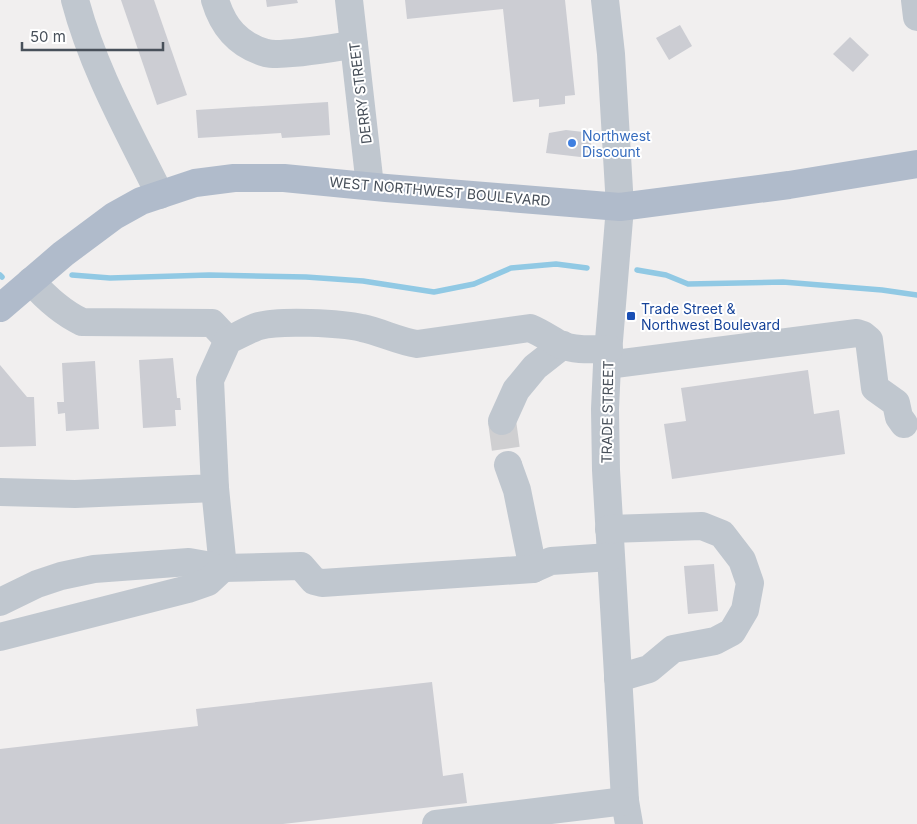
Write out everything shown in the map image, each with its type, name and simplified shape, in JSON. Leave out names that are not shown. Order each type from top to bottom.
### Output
[{"type":"main road","name":"WEST NORTHWEST BOULEVARD","points":[[0,308],[86,235],[114,216],[140,202],[195,183],[234,178],[284,178],[620,206],[789,186],[917,164]]},
{"type":"street","points":[[75,0],[87,38],[111,97],[160,195]]},
{"type":"street","points":[[215,0],[224,23],[236,38],[267,53],[280,54],[354,45]]},
{"type":"street","name":"DERRY STREET","points":[[349,0],[370,186]]},
{"type":"street","name":"TRADE STREET","points":[[604,0],[612,63],[620,206],[605,409],[610,557],[627,812]]},
{"type":"street","points":[[915,0],[917,17]]},
{"type":"street","points":[[31,281],[44,296],[67,315],[82,322],[212,323],[228,340]]},
{"type":"street","points":[[223,568],[215,488],[210,380],[228,340],[259,326],[326,324],[360,327],[401,341],[417,344],[530,328],[545,334],[562,345],[608,357],[857,333],[869,340],[875,388],[896,403],[899,417],[904,424]]},
{"type":"street","points":[[502,421],[516,390],[535,367],[562,345]]},
{"type":"street","points":[[508,465],[517,490],[533,569]]},
{"type":"street","points":[[0,492],[76,494],[215,488]]},
{"type":"street","points":[[609,529],[702,526],[722,534],[742,560],[750,583],[745,610],[732,632],[715,641],[673,649],[649,669],[618,678]]},
{"type":"street","points":[[0,602],[37,584],[61,576],[94,570],[189,562],[223,568],[301,566],[314,581],[322,583],[533,569],[551,562],[610,557]]},
{"type":"street","points":[[0,637],[188,589],[208,582],[223,568]]},
{"type":"street","points":[[436,824],[627,812]]},
{"type":"building","points":[[121,0],[154,0],[187,95],[157,105]]},
{"type":"building","points":[[266,0],[297,0],[298,3],[267,7]]},
{"type":"building","points":[[405,0],[565,0],[575,95],[565,96],[565,104],[539,107],[539,99],[513,102],[503,9],[407,19]]},
{"type":"building","points":[[680,25],[692,46],[669,60],[656,38]]},
{"type":"building","points":[[850,37],[869,55],[853,72],[833,54]]},
{"type":"building","points":[[328,102],[330,135],[282,138],[281,133],[198,138],[196,110]]},
{"type":"building","points":[[566,130],[592,133],[589,158],[546,153],[549,133]]},
{"type":"building","points":[[173,358],[177,398],[180,398],[181,410],[175,410],[176,426],[143,428],[139,360]]},
{"type":"building","points":[[95,361],[99,429],[66,431],[65,413],[58,414],[57,402],[64,402],[62,363]]},
{"type":"building","points":[[0,365],[27,397],[34,397],[36,446],[0,447]]},
{"type":"building","points":[[808,370],[814,414],[839,410],[845,454],[672,479],[664,424],[686,421],[681,388]]},
{"type":"building","points":[[714,564],[718,611],[688,614],[684,566]]},
{"type":"building","points":[[432,682],[443,776],[463,773],[467,803],[283,824],[0,824],[0,749],[198,726],[196,709]]},
{"type":"waterway","points":[[72,275],[110,278],[209,275],[306,277],[363,281],[434,292],[474,284],[511,268],[556,264],[587,268]]},
{"type":"waterway","points":[[637,270],[666,275],[688,284],[783,282],[882,290],[917,295]]},
{"type":"tunnel","points":[[502,421],[508,465]]},
{"type":"place","name":"Northwest Discount","points":[[572,143]]},
{"type":"place","name":"Trade Street & Northwest Boulevard","points":[[631,316]]}]
